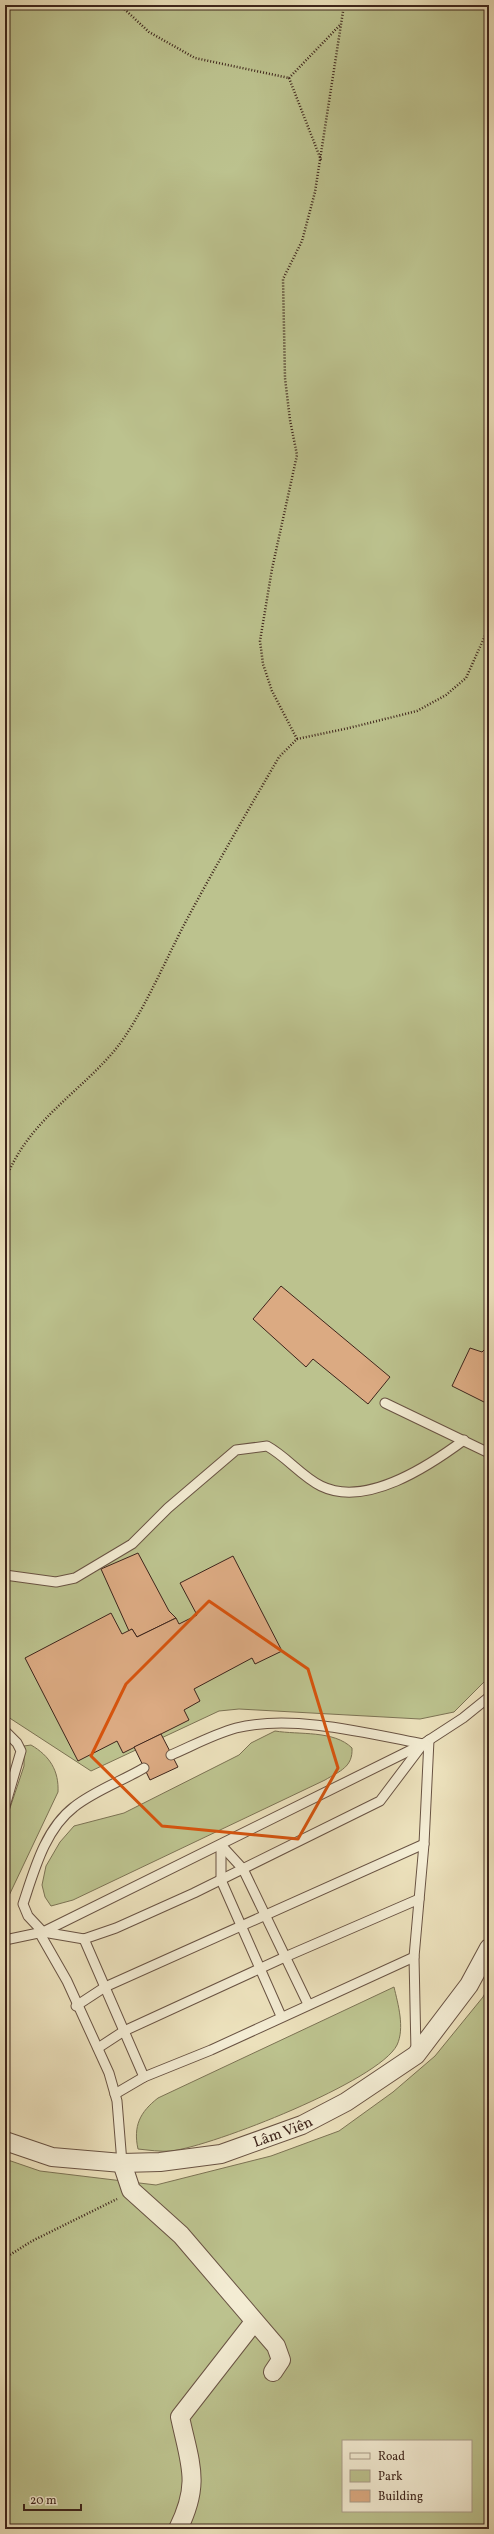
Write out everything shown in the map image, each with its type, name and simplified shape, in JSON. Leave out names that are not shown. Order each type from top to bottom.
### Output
[{"type":"street","name":"Lâm Viên","points":[[5,2141],[52,2157],[122,2163],[160,2162],[221,2154],[302,2125],[346,2102],[416,2055],[469,1985],[489,1948]]},
{"type":"street","points":[[122,2163],[131,2190],[181,2235],[276,2346],[281,2360],[273,2372]]},
{"type":"street","points":[[178,2529],[189,2507],[194,2483],[180,2417],[254,2322]]},
{"type":"lane","points":[[385,1403],[489,1453]]},
{"type":"lane","points":[[5,1575],[56,1582],[75,1578],[92,1569],[132,1544],[168,1508],[236,1450],[267,1446],[295,1469],[322,1487],[349,1492],[383,1487],[431,1465],[464,1440]]},
{"type":"lane","points":[[5,1940],[41,1932],[221,1845],[426,1742],[464,1718],[489,1697]]},
{"type":"lane","points":[[171,1754],[236,1728],[278,1723],[350,1730],[426,1742]]},
{"type":"lane","points":[[5,1731],[17,1743],[21,1751],[5,1806]]},
{"type":"lane","points":[[416,2055],[414,1957],[424,1844],[426,1742]]},
{"type":"lane","points":[[41,1932],[84,1939],[116,1928],[243,1869],[380,1801],[426,1742]]},
{"type":"lane","points":[[122,2163],[115,2094],[109,2073],[76,2006],[67,1981],[41,1932],[28,1916],[23,1904],[33,1875],[59,1821],[74,1806],[144,1768]]},
{"type":"lane","points":[[76,2006],[105,1987],[264,1914],[424,1844]]},
{"type":"lane","points":[[221,1845],[243,1869],[308,2004]]},
{"type":"lane","points":[[221,1845],[220,1880],[281,2016]]},
{"type":"lane","points":[[98,2048],[124,2031],[285,1957],[419,1899]]},
{"type":"lane","points":[[84,1939],[144,2077]]},
{"type":"lane","points":[[115,2094],[144,2077],[211,2050],[281,2016],[414,1957]]},
{"type":"path","points":[[120,5],[149,32],[195,58],[289,78]]},
{"type":"path","points":[[297,739],[272,691],[264,664],[260,641],[272,569],[297,455],[290,420],[285,378],[283,279],[302,240],[322,161],[344,5]]},
{"type":"path","points":[[289,78],[341,24]]},
{"type":"path","points":[[289,78],[322,161]]},
{"type":"path","points":[[5,1181],[15,1155],[35,1130],[115,1050],[134,1020],[213,870],[279,758],[297,739],[349,728],[418,710],[446,695],[466,678],[489,627]]},
{"type":"path","points":[[5,2258],[32,2241],[99,2209],[131,2190]]},
{"type":"highlighted area","points":[[209,1601],[308,1669],[338,1768],[298,1839],[162,1826],[91,1756],[126,1684]]},
{"type":"green space","points":[[5,5],[489,5],[489,1677],[454,1712],[420,1719],[239,1709],[219,1711],[91,1771],[5,1715]]},
{"type":"green space","points":[[275,1731],[316,1734],[336,1738],[345,1742],[352,1748],[350,1760],[344,1768],[325,1780],[73,1900],[51,1906],[45,1897],[42,1885],[46,1866],[60,1842],[74,1826],[124,1813],[239,1755],[251,1743]]},
{"type":"green space","points":[[31,1745],[38,1749],[52,1765],[57,1777],[58,1792],[5,1904],[5,1823],[24,1766],[24,1746]]},
{"type":"green space","points":[[489,1986],[489,2529],[5,2529],[5,2159],[40,2171],[156,2185],[271,2156],[339,2131],[393,2092],[435,2056],[483,1997]]},
{"type":"green space","points":[[394,1987],[401,2024],[397,2045],[384,2060],[360,2076],[293,2110],[222,2137],[171,2151],[138,2149],[136,2133],[139,2120],[142,2114],[158,2098]]},
{"type":"building","points":[[281,1286],[390,1377],[368,1404],[313,1359],[306,1367],[253,1319]]},
{"type":"building","points":[[487,1347],[489,1348],[489,1395],[486,1403],[452,1386],[470,1348],[482,1352]]},
{"type":"building","points":[[138,1553],[169,1611],[176,1618],[137,1637],[132,1629],[129,1631],[101,1569]]},
{"type":"building","points":[[233,1556],[282,1651],[255,1664],[252,1658],[194,1689],[200,1701],[184,1710],[189,1720],[123,1753],[117,1741],[78,1761],[25,1658],[111,1613],[122,1634],[132,1629],[137,1637],[176,1618],[179,1624],[197,1615],[180,1583]]},
{"type":"building","points":[[161,1734],[178,1767],[150,1780],[134,1747]]}]
